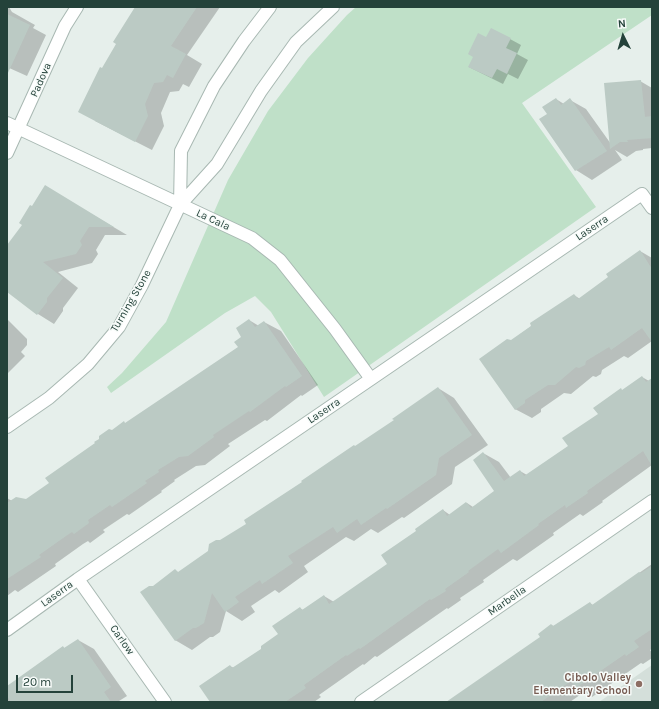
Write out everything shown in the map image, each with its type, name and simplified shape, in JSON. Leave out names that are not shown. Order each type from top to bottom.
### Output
[{"type":"street","name":"Padova","points":[[7,153],[65,26],[77,7]]},
{"type":"street","name":"Turning Stone","points":[[180,205],[182,151],[214,86],[244,41],[270,7]]},
{"type":"street","name":"Turning Stone","points":[[7,427],[49,398],[88,364],[119,327],[142,285],[180,205],[217,164],[261,90],[296,42],[333,7]]},
{"type":"street","name":"La Cala","points":[[7,123],[252,238],[280,260],[335,329],[371,379]]},
{"type":"street","name":"Laserra","points":[[7,630],[78,579],[642,194],[652,208]]},
{"type":"street","name":"Marbella","points":[[361,702],[652,501]]},
{"type":"street","name":"Carlow","points":[[78,579],[165,702]]},
{"type":"shaded area","name":"Cibolo Valley Elementary School","points":[[652,665],[652,702],[599,702]]},
{"type":"green space","points":[[356,7],[652,7],[652,15],[522,103],[596,207],[324,397],[271,312],[255,296],[225,313],[111,393],[107,387],[122,373],[166,322],[228,180],[268,111],[308,58]]},
{"type":"building","points":[[135,7],[197,7],[171,46],[186,54],[173,78],[167,75],[163,82],[154,83],[145,104],[148,116],[135,142],[78,112],[100,67],[102,68],[116,44],[113,42]]},
{"type":"building","points":[[7,14],[30,25],[7,75]]},
{"type":"building","points":[[491,28],[511,38],[506,48],[517,53],[507,74],[497,69],[492,78],[468,67],[473,57],[468,54],[478,33],[486,37]]},
{"type":"building","points":[[641,80],[645,117],[652,116],[652,138],[627,140],[628,142],[620,142],[610,149],[604,83]]},
{"type":"building","points":[[556,98],[561,105],[570,98],[607,151],[575,171],[539,119],[547,114],[542,107]]},
{"type":"building","points":[[45,185],[114,227],[89,227],[80,241],[82,245],[76,254],[43,262],[63,278],[47,298],[47,302],[37,315],[7,292],[7,245],[22,225],[19,223],[30,205],[32,206]]},
{"type":"building","points":[[640,250],[652,269],[652,342],[642,328],[611,350],[609,347],[586,361],[585,365],[579,368],[576,367],[555,385],[548,385],[525,400],[525,403],[515,410],[479,359],[507,339],[511,340],[531,326],[530,323],[574,294],[578,299],[608,277],[606,274]]},
{"type":"building","points":[[249,319],[255,327],[264,321],[302,376],[286,387],[285,386],[250,412],[249,411],[213,435],[214,437],[188,456],[179,457],[158,470],[159,472],[145,481],[147,483],[112,507],[110,505],[88,520],[89,523],[74,534],[72,532],[66,536],[39,555],[41,557],[7,579],[7,503],[16,497],[26,499],[49,483],[45,478],[95,443],[94,442],[99,439],[99,436],[109,429],[112,430],[124,421],[125,423],[238,347],[234,342],[241,337],[236,328]]},
{"type":"building","points":[[642,376],[646,382],[652,378],[652,466],[643,451],[587,491],[588,493],[566,508],[565,505],[501,553],[498,549],[445,589],[446,591],[431,600],[430,599],[360,649],[359,648],[347,656],[346,655],[304,685],[306,688],[285,702],[210,702],[199,686],[230,665],[232,668],[261,649],[261,646],[278,634],[272,626],[300,607],[302,610],[324,595],[329,604],[338,598],[387,564],[381,555],[416,531],[415,529],[443,509],[447,516],[466,502],[471,508],[494,491],[473,460],[483,452],[504,481],[520,470],[524,476],[568,446],[562,438],[598,414],[593,408],[621,388],[622,390]]},
{"type":"building","points":[[438,387],[472,435],[439,458],[436,475],[361,525],[357,519],[337,533],[333,527],[288,556],[293,563],[262,584],[260,580],[235,597],[239,602],[225,612],[212,593],[204,623],[196,628],[193,628],[175,641],[140,592],[149,586],[153,586],[175,569],[178,572],[208,551],[209,544],[216,540],[220,540],[246,524],[244,520],[302,482],[301,481],[354,445],[355,446],[394,420],[392,419]]},
{"type":"building","points":[[652,566],[652,629],[634,641],[639,647],[626,656],[625,654],[576,688],[571,681],[541,702],[446,702],[540,637],[538,634],[551,624],[553,626],[590,602],[592,605],[639,572],[641,573]]},
{"type":"building","points":[[78,639],[111,687],[104,692],[111,702],[11,702],[7,696],[7,686],[63,646],[64,648]]},
{"type":"place","name":"Cibolo Valley Elementary School","points":[[639,684]]}]
